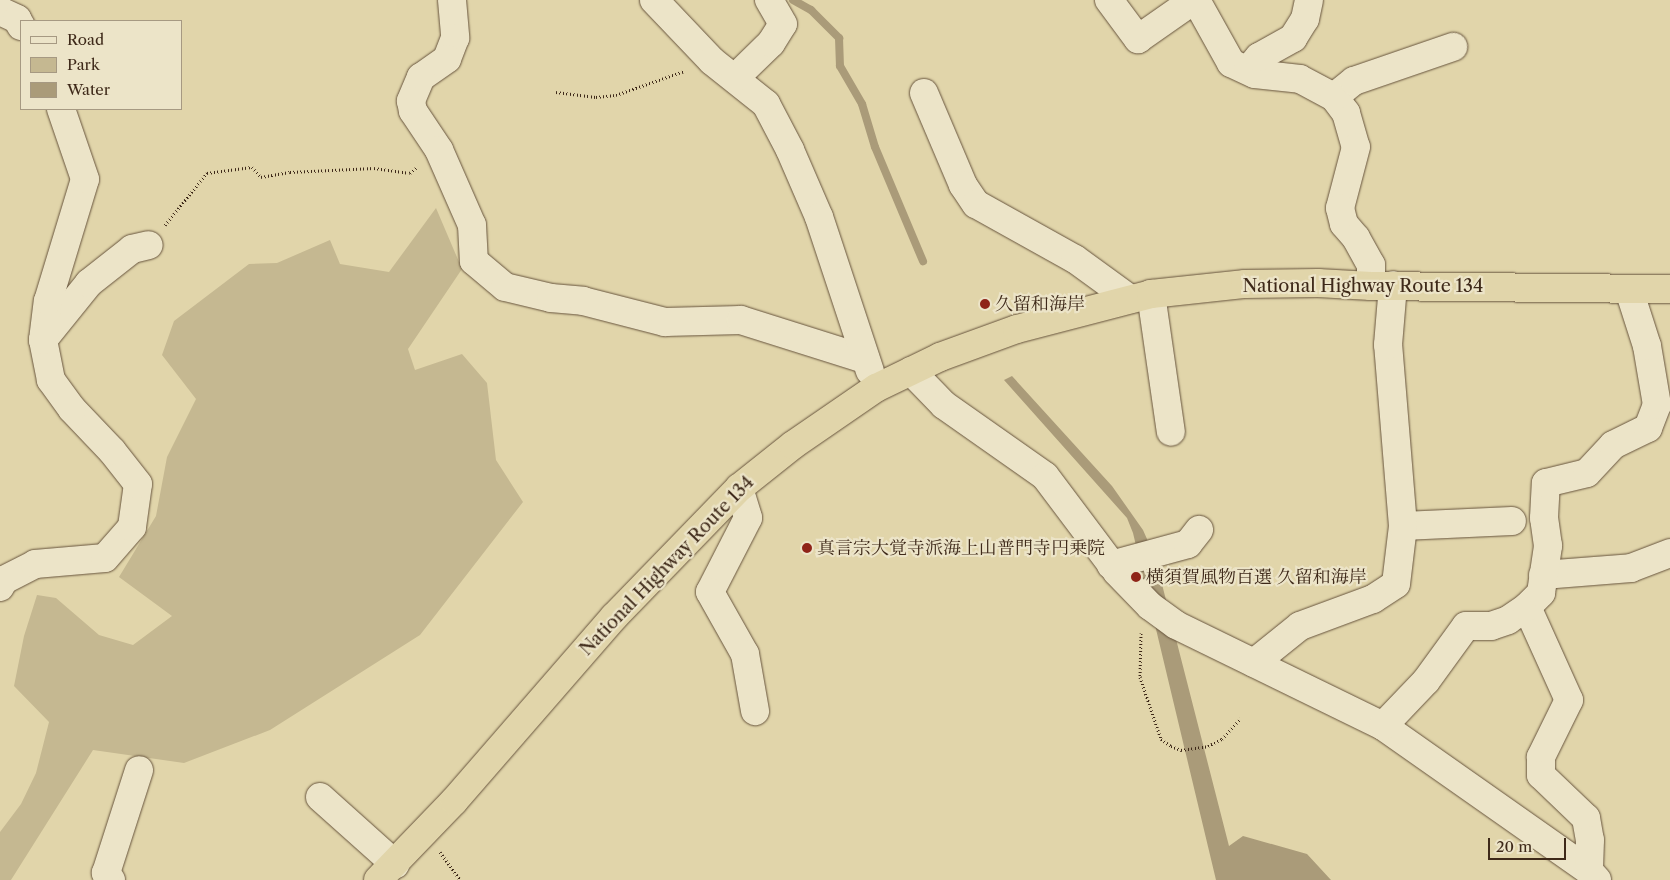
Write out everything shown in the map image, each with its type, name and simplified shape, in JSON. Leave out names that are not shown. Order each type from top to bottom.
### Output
[{"type":"highway","name":"National Highway Route 134","points":[[386,872],[423,833],[614,616],[739,488],[793,445],[876,388],[940,357],[1017,329],[1141,296],[1245,284],[1318,283],[1382,286],[1670,289]]},
{"type":"street","points":[[452,0],[455,38],[447,59],[422,77],[411,101],[413,111],[440,150],[472,225],[474,261],[505,287],[551,298],[583,301],[665,322],[741,320],[865,359]]},
{"type":"street","points":[[654,0],[712,61],[766,104],[790,150],[819,217],[876,388]]},
{"type":"street","points":[[735,78],[770,43],[782,24],[768,0]]},
{"type":"street","points":[[1109,0],[1138,39],[1195,0],[1231,63],[1255,74],[1300,79],[1334,97],[1346,113],[1356,147],[1340,208],[1344,224],[1356,238],[1382,286],[1403,526],[1396,584],[1372,599],[1300,626],[1254,663]]},
{"type":"street","points":[[1248,70],[1259,57],[1293,38],[1305,18],[1309,0]]},
{"type":"street","points":[[0,11],[17,19],[20,24]]},
{"type":"street","points":[[1334,97],[1354,81],[1453,47]]},
{"type":"street","points":[[924,93],[963,185],[976,204],[1141,296],[1171,432]]},
{"type":"street","points":[[0,587],[4,580],[35,564],[105,558],[132,527],[138,484],[112,451],[72,409],[51,380],[43,340],[48,301],[85,179],[61,110]]},
{"type":"street","points":[[43,340],[89,283],[132,249],[149,244]]},
{"type":"street","points":[[1383,726],[1426,681],[1466,626],[1491,626],[1508,620],[1527,607],[1541,593],[1548,546],[1544,518],[1546,483],[1587,473],[1613,445],[1648,428],[1657,405],[1647,346],[1629,290]]},
{"type":"street","points":[[911,372],[944,405],[1044,476],[1135,558],[1144,602],[1176,625],[1383,726],[1593,875]]},
{"type":"street","points":[[739,488],[748,518],[710,592],[745,654],[755,711]]},
{"type":"street","points":[[1403,526],[1512,521]]},
{"type":"street","points":[[1135,558],[1188,544],[1199,530]]},
{"type":"street","points":[[1543,575],[1631,568],[1670,553]]},
{"type":"street","points":[[1527,607],[1568,700],[1541,757],[1541,775],[1586,818],[1593,875]]},
{"type":"street","points":[[111,880],[106,873],[139,770]]},
{"type":"street","points":[[320,797],[386,872]]},
{"type":"path","points":[[556,92],[596,97],[616,95],[712,61]]},
{"type":"path","points":[[149,244],[207,173],[252,167],[261,177],[290,172],[374,168],[410,172],[440,150]]},
{"type":"path","points":[[1144,602],[1140,677],[1161,739],[1171,746],[1185,750],[1204,747],[1222,740],[1241,718]]},
{"type":"path","points":[[423,833],[433,843],[460,880]]},
{"type":"green space","points":[[436,208],[462,269],[408,349],[415,370],[462,354],[487,383],[496,460],[523,502],[420,635],[270,730],[184,763],[93,750],[11,880],[0,880],[0,832],[21,804],[36,773],[49,722],[14,686],[24,636],[37,595],[56,598],[99,635],[133,645],[172,616],[119,577],[156,516],[167,457],[196,399],[162,355],[174,321],[249,264],[277,263],[330,240],[340,264],[389,272]]},
{"type":"water","points":[[1012,376],[1112,486],[1143,530],[1155,557],[1229,846],[1243,836],[1307,854],[1331,880],[1216,880],[1133,533],[1127,518],[1004,380]]},
{"type":"waterway","points":[[793,0],[811,10],[839,38],[840,66],[862,104],[875,147],[923,261]]},
{"type":"place","name":"久留和海岸","points":[[985,304]]},
{"type":"place","name":"真言宗大覚寺派海上山普門寺円乗院","points":[[807,548]]},
{"type":"place","name":"横須賀風物百選 久留和海岸","points":[[1136,577]]}]
